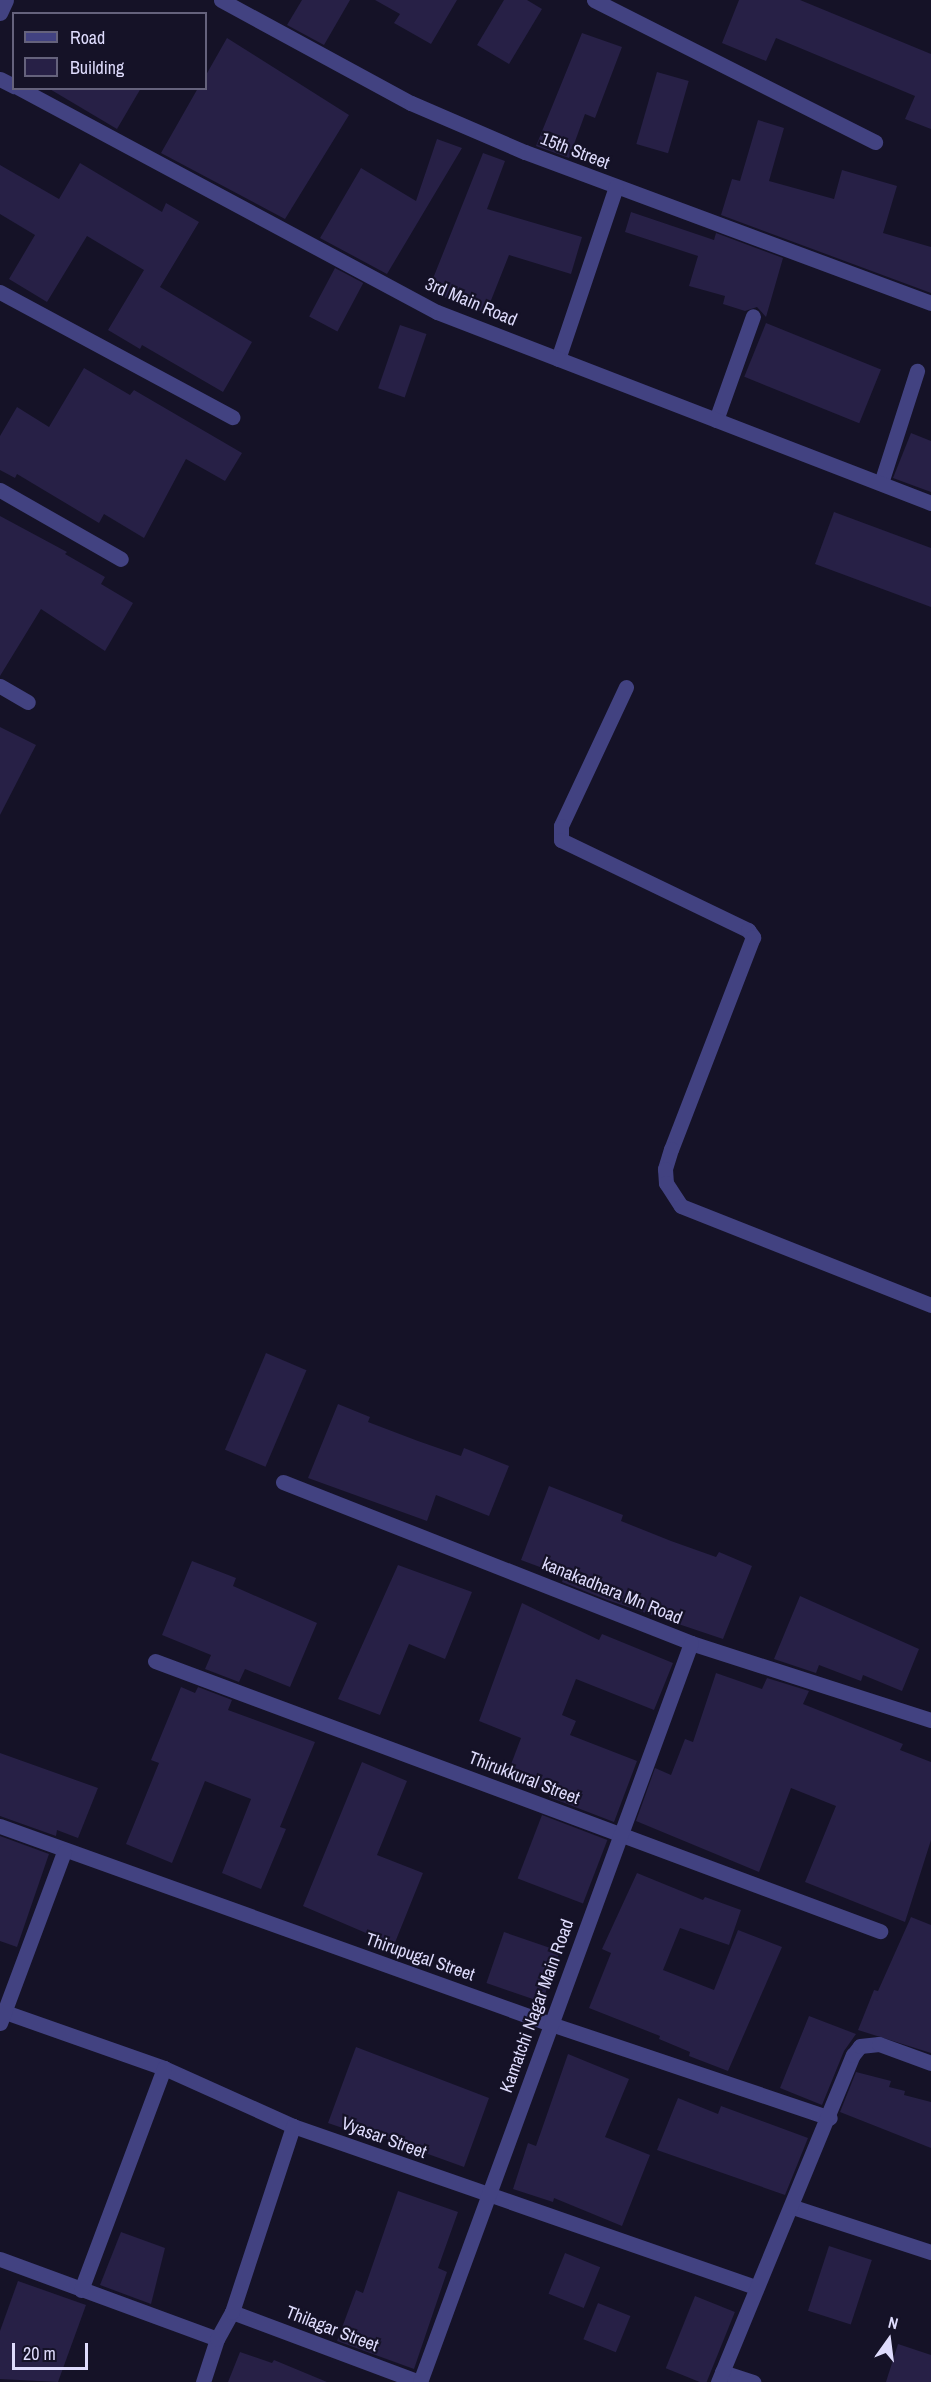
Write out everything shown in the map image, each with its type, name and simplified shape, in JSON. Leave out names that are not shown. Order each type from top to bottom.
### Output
[{"type":"street","points":[[0,13],[6,0]]},
{"type":"street","name":"15th Street","points":[[221,0],[411,104],[616,187],[931,303]]},
{"type":"street","points":[[594,0],[875,142]]},
{"type":"street","name":"3rd Main Road","points":[[23,90],[437,312],[931,503]]},
{"type":"street","points":[[558,359],[616,187]]},
{"type":"street","points":[[0,292],[232,417]]},
{"type":"street","points":[[716,420],[753,316]]},
{"type":"street","points":[[881,483],[917,371]]},
{"type":"street","points":[[0,490],[122,559]]},
{"type":"street","points":[[0,686],[28,702]]},
{"type":"street","points":[[626,687],[561,826],[561,840],[748,930],[753,937],[671,1149],[665,1169],[666,1184],[681,1206],[931,1305]]},
{"type":"street","name":"kanakadhara Mn Road","points":[[283,1482],[692,1643],[931,1720]]},
{"type":"street","name":"Kamatchi Nagar Main Road","points":[[420,2382],[692,1643]]},
{"type":"street","name":"Thirukkural Street","points":[[155,1661],[880,1931]]},
{"type":"street","name":"Thirupugal Street","points":[[0,1826],[63,1852],[551,2024],[830,2118]]},
{"type":"street","points":[[3,2018],[63,1852]]},
{"type":"street","name":"Vyasar Street","points":[[3,2018],[165,2068],[293,2126],[755,2287]]},
{"type":"street","points":[[753,2382],[720,2377],[755,2287],[793,2207],[860,2046],[879,2044],[931,2063]]},
{"type":"street","points":[[81,2290],[165,2068]]},
{"type":"street","points":[[203,2382],[217,2339],[232,2312],[293,2126]]},
{"type":"street","points":[[793,2207],[931,2252]]},
{"type":"street","points":[[0,2259],[217,2339]]},
{"type":"street","name":"Thilagar Street","points":[[232,2312],[420,2382]]},
{"type":"building","points":[[302,0],[350,0],[324,45],[287,25]]},
{"type":"building","points":[[375,0],[457,0],[431,44],[394,23],[400,14]]},
{"type":"building","points":[[504,0],[527,0],[542,9],[509,64],[477,45]]},
{"type":"building","points":[[739,0],[800,0],[931,54],[931,129],[905,119],[915,96],[776,38],[766,61],[722,43]]},
{"type":"building","points":[[582,33],[622,47],[595,118],[585,114],[569,158],[536,146]]},
{"type":"building","points":[[227,38],[349,115],[285,219],[161,153],[197,90],[207,90],[207,73]]},
{"type":"building","points":[[657,72],[689,81],[668,153],[636,144]]},
{"type":"building","points":[[51,90],[140,90],[117,129]]},
{"type":"building","points":[[758,120],[784,128],[769,181],[834,199],[842,170],[897,186],[883,233],[931,247],[931,293],[721,215],[732,179],[740,181]]},
{"type":"building","points":[[437,139],[462,148],[387,274],[320,238],[361,168],[416,201]]},
{"type":"building","points":[[483,153],[505,161],[487,209],[582,237],[571,274],[509,255],[486,313],[428,291]]},
{"type":"building","points":[[80,163],[162,212],[166,203],[199,222],[160,287],[252,342],[223,392],[142,345],[140,349],[108,330],[144,270],[87,236],[47,302],[9,279],[35,235],[0,214],[0,165],[59,199]]},
{"type":"building","points":[[631,212],[714,240],[716,233],[783,258],[766,317],[757,307],[745,311],[723,304],[725,296],[689,286],[698,256],[625,232]]},
{"type":"building","points":[[335,268],[363,283],[337,332],[309,317]]},
{"type":"building","points":[[766,323],[881,369],[859,423],[744,377]]},
{"type":"building","points":[[400,325],[426,334],[405,397],[378,388]]},
{"type":"building","points":[[84,368],[130,395],[134,390],[242,453],[225,481],[186,459],[144,538],[104,514],[99,523],[17,474],[15,478],[0,470],[0,436],[17,407],[49,427]]},
{"type":"building","points":[[911,433],[931,441],[931,492],[893,478]]},
{"type":"building","points":[[834,512],[931,548],[931,607],[815,564]]},
{"type":"building","points":[[0,516],[67,552],[65,554],[105,577],[101,584],[133,603],[105,651],[41,609],[0,676]]},
{"type":"building","points":[[0,727],[36,745],[0,815]]},
{"type":"building","points":[[266,1353],[307,1370],[265,1467],[225,1450]]},
{"type":"building","points":[[338,1404],[370,1417],[368,1422],[418,1441],[461,1456],[464,1448],[509,1466],[489,1516],[436,1495],[427,1521],[308,1478]]},
{"type":"building","points":[[549,1486],[623,1515],[621,1521],[671,1541],[716,1557],[719,1552],[752,1566],[723,1639],[607,1600],[562,1582],[564,1576],[521,1560]]},
{"type":"building","points":[[192,1561],[236,1578],[233,1586],[317,1623],[290,1687],[245,1669],[239,1682],[205,1669],[211,1655],[162,1635]]},
{"type":"building","points":[[398,1565],[472,1592],[445,1659],[409,1644],[380,1715],[338,1699]]},
{"type":"building","points":[[800,1596],[919,1649],[902,1691],[863,1675],[861,1681],[819,1665],[816,1673],[774,1659]]},
{"type":"building","points":[[522,1603],[599,1640],[602,1634],[673,1663],[654,1710],[576,1679],[562,1715],[576,1721],[570,1735],[637,1761],[614,1822],[549,1797],[551,1792],[507,1775],[521,1738],[479,1721]]},
{"type":"building","points":[[716,1673],[762,1689],[767,1678],[809,1691],[803,1704],[903,1744],[900,1750],[931,1762],[931,1840],[905,1922],[805,1882],[836,1806],[791,1788],[759,1872],[636,1821],[655,1768],[671,1775],[685,1739],[693,1742]]},
{"type":"building","points":[[181,1687],[195,1693],[198,1687],[232,1700],[228,1710],[315,1742],[280,1827],[286,1829],[261,1889],[222,1873],[251,1799],[205,1781],[172,1863],[126,1844],[159,1763],[151,1760]]},
{"type":"building","points":[[0,1753],[98,1788],[78,1838],[57,1830],[56,1836],[0,1816]]},
{"type":"building","points":[[362,1762],[407,1781],[377,1855],[423,1873],[394,1945],[303,1906]]},
{"type":"building","points":[[542,1815],[607,1840],[583,1904],[518,1878]]},
{"type":"building","points":[[0,1836],[49,1854],[17,1947],[0,1941]]},
{"type":"building","points":[[637,1873],[703,1900],[705,1897],[741,1910],[729,1945],[680,1928],[663,1970],[714,1990],[738,1930],[782,1947],[728,2071],[689,2056],[690,2052],[659,2039],[660,2036],[589,2008],[611,1953],[602,1949]]},
{"type":"building","points":[[911,1917],[931,1925],[931,2053],[858,2030],[874,1990],[878,1991]]},
{"type":"building","points":[[504,1932],[560,1951],[542,2002],[486,1983]]},
{"type":"building","points":[[809,2016],[856,2034],[844,2051],[822,2105],[780,2088]]},
{"type":"building","points":[[356,2047],[489,2098],[464,2167],[367,2132],[366,2136],[328,2123]]},
{"type":"building","points":[[568,2054],[629,2079],[605,2137],[650,2155],[622,2226],[554,2198],[553,2202],[513,2189],[528,2143],[536,2146]]},
{"type":"building","points":[[856,2072],[891,2081],[889,2087],[905,2091],[904,2095],[931,2102],[931,2148],[840,2112]]},
{"type":"building","points":[[678,2098],[718,2114],[721,2106],[808,2138],[785,2195],[657,2150]]},
{"type":"building","points":[[398,2191],[458,2212],[438,2268],[447,2272],[414,2369],[337,2341],[356,2290],[363,2293]]},
{"type":"building","points":[[121,2232],[165,2248],[151,2304],[100,2285]]},
{"type":"building","points":[[829,2246],[872,2260],[851,2325],[808,2311]]},
{"type":"building","points":[[565,2253],[600,2267],[584,2308],[549,2294]]},
{"type":"building","points":[[18,2281],[86,2305],[58,2382],[0,2379],[0,2331]]},
{"type":"building","points":[[695,2296],[735,2312],[707,2382],[700,2382],[666,2368]]},
{"type":"building","points":[[598,2303],[630,2316],[616,2352],[583,2339]]},
{"type":"building","points":[[898,2344],[931,2355],[931,2382],[886,2382]]},
{"type":"building","points":[[240,2352],[272,2363],[274,2360],[327,2382],[228,2382]]}]
